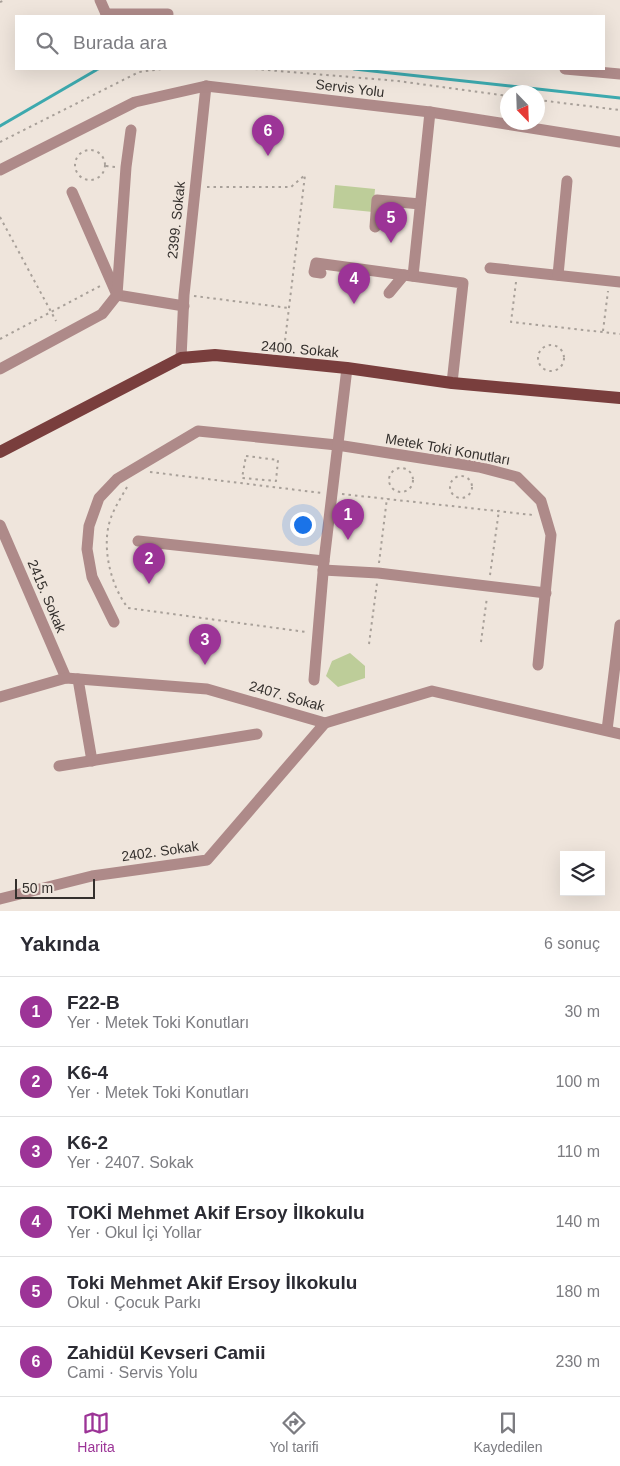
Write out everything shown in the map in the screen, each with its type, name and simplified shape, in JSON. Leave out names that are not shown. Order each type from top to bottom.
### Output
[{"type":"main road","name":"2400. Sokak","points":[[0,452],[181,358],[215,356],[347,368],[452,383],[620,398]]},
{"type":"street","points":[[100,0],[111,15],[168,14]]},
{"type":"street","points":[[576,70],[620,74]]},
{"type":"street","name":"Servis Yolu","points":[[0,170],[134,102],[206,86],[430,112],[620,142]]},
{"type":"street","name":"2399. Sokak","points":[[181,358],[184,301],[206,86]]},
{"type":"street","points":[[390,293],[409,276],[420,204],[430,112]]},
{"type":"street","points":[[0,369],[102,314],[117,295],[126,167],[131,130]]},
{"type":"street","points":[[558,275],[567,181]]},
{"type":"street","points":[[72,192],[117,295]]},
{"type":"street","points":[[375,227],[377,200],[420,204]]},
{"type":"street","points":[[321,273],[314,272],[316,263],[463,283],[452,383]]},
{"type":"street","points":[[490,268],[615,282]]},
{"type":"street","points":[[117,295],[184,301]]},
{"type":"street","points":[[314,680],[323,565],[347,368]]},
{"type":"street","name":"Metek Toki Konutları","points":[[114,622],[92,577],[87,549],[89,526],[99,498],[117,479],[198,431],[337,445],[479,467],[517,477],[541,501],[551,535],[538,666]]},
{"type":"street","name":"2415. Sokak","points":[[0,525],[66,678]]},
{"type":"street","points":[[138,541],[378,574],[546,593]]},
{"type":"street","points":[[607,730],[620,625]]},
{"type":"street","name":"2407. Sokak","points":[[0,697],[66,678],[78,678],[207,689],[325,723],[432,691],[620,734]]},
{"type":"street","points":[[78,678],[92,761]]},
{"type":"street","name":"2402. Sokak","points":[[2,895],[92,876],[207,860],[325,723]]},
{"type":"street","points":[[59,766],[257,734]]},
{"type":"path","points":[[0,2],[4,0]]},
{"type":"path","points":[[0,142],[139,72],[154,70]]},
{"type":"path","points":[[267,70],[398,81],[500,95]]},
{"type":"path","points":[[545,101],[620,110]]},
{"type":"path","points":[[85,151],[100,153],[105,161],[105,171],[94,180],[84,179],[76,172],[75,162],[85,151]]},
{"type":"path","points":[[195,186],[291,187],[305,175],[282,363]]},
{"type":"path","points":[[0,217],[56,321]]},
{"type":"path","points":[[517,271],[511,322],[620,334]]},
{"type":"path","points":[[0,339],[106,282]]},
{"type":"path","points":[[603,332],[615,282]]},
{"type":"path","points":[[184,301],[289,308]]},
{"type":"path","points":[[548,345],[560,348],[563,359],[560,366],[553,370],[544,368],[539,362],[540,350],[548,345]]},
{"type":"path","points":[[246,456],[278,460],[276,481],[265,480],[242,478],[246,456]]},
{"type":"path","points":[[403,467],[410,471],[414,478],[412,486],[401,492],[393,489],[389,482],[392,471],[403,467]]},
{"type":"path","points":[[145,471],[323,493],[322,502]]},
{"type":"path","points":[[461,477],[468,479],[472,484],[471,492],[466,497],[456,497],[451,488],[452,482],[461,477]]},
{"type":"path","points":[[133,482],[127,487],[111,517],[107,543],[119,596],[128,608],[311,633]]},
{"type":"path","points":[[331,493],[545,516]]},
{"type":"green space","points":[[335,185],[375,189],[373,212],[333,208]]},
{"type":"green space","points":[[350,653],[365,666],[365,678],[338,687],[326,676],[332,661]]},
{"type":"waterway","points":[[0,126],[96,70]]},
{"type":"waterway","points":[[363,70],[620,98]]},
{"type":"place","name":"Zahidül Kevseri Camii","points":[[268,156]]},
{"type":"place","name":"Toki Mehmet Akif Ersoy İlkokulu","points":[[391,243]]},
{"type":"place","name":"TOKİ Mehmet Akif Ersoy İlkokulu","points":[[354,304]]},
{"type":"place","name":"F22-B","points":[[348,540]]},
{"type":"place","name":"K6-4","points":[[149,584]]},
{"type":"place","name":"K6-2","points":[[205,665]]}]
